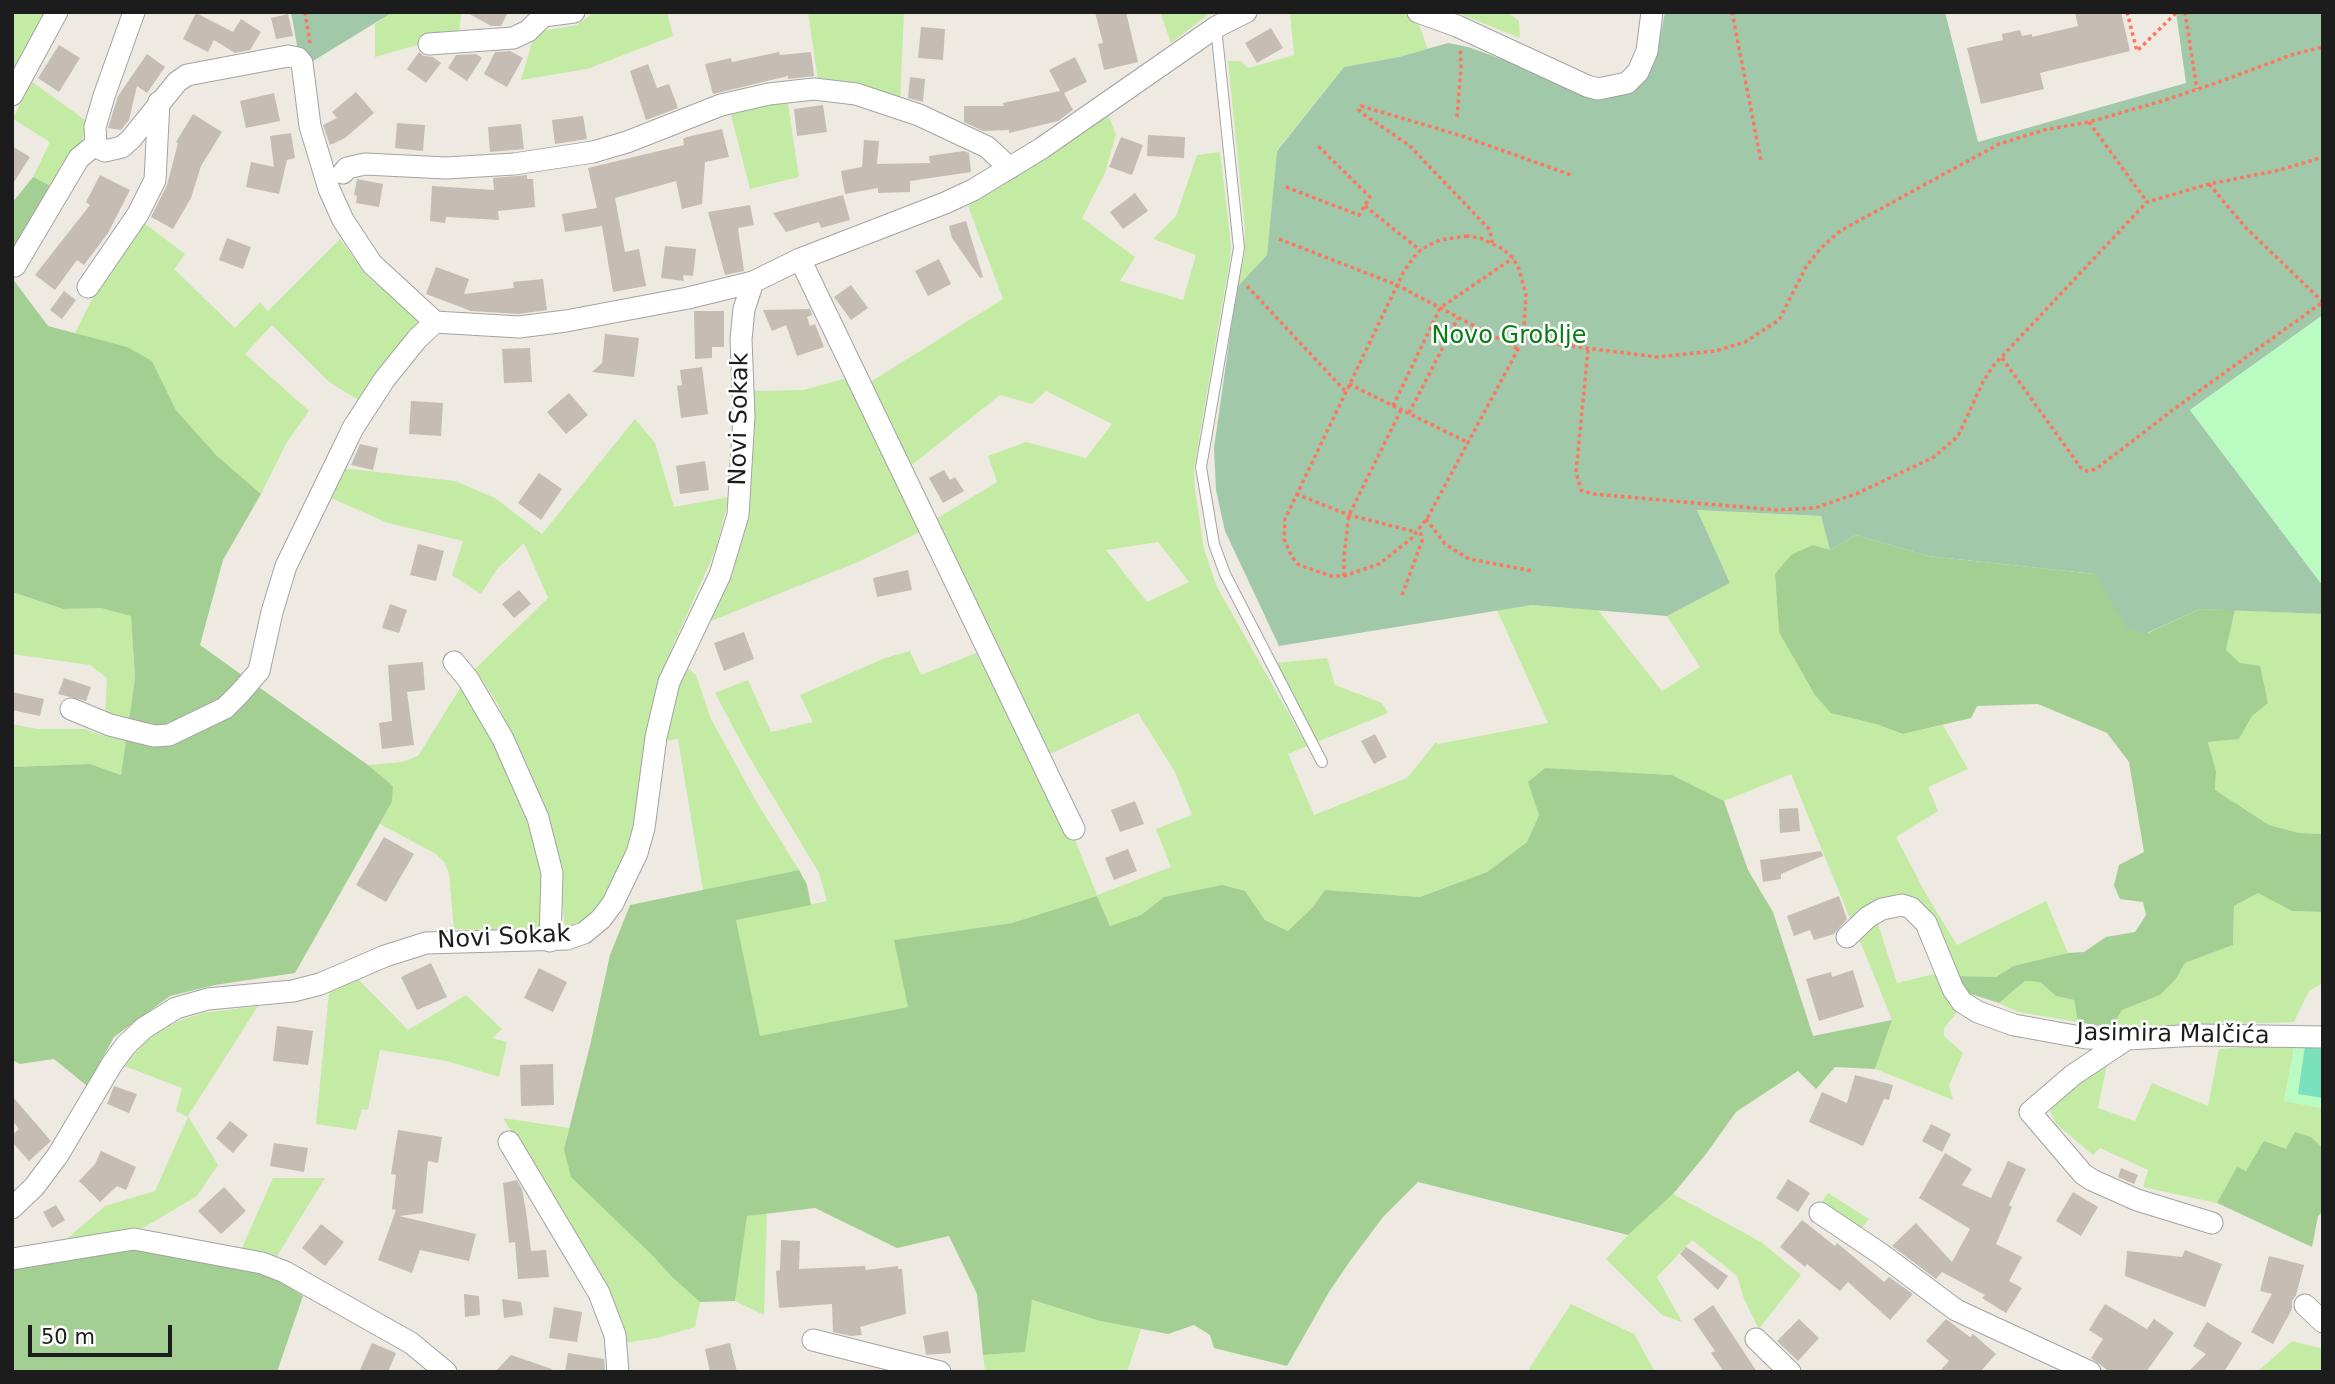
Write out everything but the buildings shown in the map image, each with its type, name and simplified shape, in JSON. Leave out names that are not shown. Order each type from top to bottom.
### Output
[{"type":"street","points":[[12,95],[57,12]]},
{"type":"street","points":[[134,12],[95,127],[96,144],[105,151],[122,147],[177,82],[187,75],[288,56],[298,58],[302,63],[306,101],[315,143],[329,189],[344,220],[372,264],[435,322],[519,327],[688,298],[753,282],[800,259],[954,199],[1010,168],[1216,27],[1246,12]]},
{"type":"street","points":[[429,44],[513,38],[528,31],[543,16],[574,12]]},
{"type":"street","points":[[1418,12],[1457,26],[1587,86],[1612,88],[1627,83],[1644,60],[1652,12]]},
{"type":"street","points":[[344,173],[346,168],[365,164],[446,168],[514,164],[593,152],[627,142],[721,105],[768,94],[814,89],[856,94],[919,116],[986,147],[1010,168]]},
{"type":"street","points":[[88,287],[138,214],[155,180],[159,102]]},
{"type":"street","points":[[15,265],[79,158],[96,144]]},
{"type":"street","points":[[800,259],[1074,829]]},
{"type":"street","name":"Novi Sokak","points":[[12,1208],[34,1187],[58,1156],[126,1045],[144,1028],[176,1008],[208,999],[292,990],[320,984],[385,956],[426,943],[567,939],[584,933],[601,919],[613,903],[637,853],[644,828],[656,737],[670,682],[720,575],[738,515],[744,416],[741,339],[744,309],[753,282]]},
{"type":"street","points":[[71,709],[110,725],[154,736],[169,736],[225,708],[240,693],[259,671],[286,566],[353,428],[384,380],[417,339],[435,322]]},
{"type":"street","points":[[454,662],[468,679],[503,739],[538,818],[552,873],[550,941]]},
{"type":"street","name":"Jasimira Malčića","points":[[1847,937],[1868,917],[1882,909],[1892,906],[1911,908],[1926,923],[1953,989],[1962,1002],[1978,1012],[2014,1025],[2086,1038],[2127,1040],[2198,1035],[2323,1037]]},
{"type":"street","points":[[2127,1040],[2073,1075],[2030,1112],[2091,1180],[2137,1200],[2212,1223]]},
{"type":"street","points":[[509,1142],[598,1293],[615,1335],[618,1372]]},
{"type":"street","points":[[1821,1213],[1955,1310],[2090,1372]]},
{"type":"street","points":[[12,1259],[134,1240],[262,1263],[285,1272],[411,1343],[446,1372]]},
{"type":"street","points":[[2305,1305],[2323,1322]]},
{"type":"street","points":[[1756,1339],[1790,1372]]},
{"type":"street","points":[[813,1340],[940,1372]]},
{"type":"lane","points":[[1216,27],[1239,248],[1200,467],[1214,544],[1225,574],[1322,762]]},
{"type":"path","points":[[298,58],[311,42],[305,12]]},
{"type":"path","points":[[1732,12],[1761,161]]},
{"type":"path","points":[[2127,12],[2137,51],[2177,12]]},
{"type":"path","points":[[2186,12],[2197,89]]},
{"type":"path","points":[[1457,26],[1461,67],[1457,117]]},
{"type":"path","points":[[1523,340],[1657,357],[1715,351],[1745,342],[1779,320],[1807,267],[1820,249],[1840,231],[2000,144],[2044,130],[2089,122],[2197,89],[2294,54],[2323,47]]},
{"type":"path","points":[[1492,243],[1489,229],[1428,164],[1409,145],[1363,114],[1359,110],[1361,106],[1462,136],[1571,174]]},
{"type":"path","points":[[2089,122],[2147,202]]},
{"type":"path","points":[[1286,187],[1359,215],[1370,197],[1318,146]]},
{"type":"path","points":[[1588,350],[1576,472],[1581,490],[1593,494],[1776,510],[1815,508],[1858,493],[1934,457],[1958,436],[1993,366],[2147,202],[2323,157]]},
{"type":"path","points":[[2002,358],[2081,468],[2087,471],[2096,468],[2323,302],[2246,228],[2209,184]]},
{"type":"path","points":[[1365,205],[1421,251]]},
{"type":"path","points":[[1473,237],[1492,243],[1513,258],[1519,269],[1526,294],[1523,340],[1426,519],[1411,539],[1378,564],[1344,576],[1331,576],[1299,565],[1284,539],[1285,519],[1404,271],[1421,251],[1440,240],[1473,237]]},
{"type":"path","points":[[1279,239],[1397,285],[1518,349]]},
{"type":"path","points":[[1393,406],[1440,308],[1513,258]]},
{"type":"path","points":[[1246,285],[1346,392]]},
{"type":"path","points":[[1409,414],[1458,318]]},
{"type":"path","points":[[1349,384],[1468,442]]},
{"type":"path","points":[[1344,576],[1349,515],[1401,410]]},
{"type":"path","points":[[1296,494],[1349,515],[1416,531]]},
{"type":"path","points":[[1426,519],[1445,544],[1469,559],[1533,571]]},
{"type":"path","points":[[1402,596],[1422,541],[1420,527]]},
{"type":"green space","points":[[12,12],[49,12],[17,69],[12,64]]},
{"type":"green space","points":[[291,12],[393,12],[313,61],[298,51]]},
{"type":"green space","points":[[393,12],[461,12],[459,37],[424,43],[375,57],[375,24]]},
{"type":"green space","points":[[594,12],[667,12],[673,36],[587,69],[521,80],[535,32],[577,25]]},
{"type":"green space","points":[[808,12],[904,12],[900,101],[818,81]]},
{"type":"green space","points":[[1160,12],[1209,12],[1209,14],[1171,43]]},
{"type":"green space","points":[[1290,12],[1397,12],[1416,17],[1428,49],[1344,67],[1277,150],[1267,255],[1237,287],[1245,252],[1245,230],[1228,61],[1241,61],[1248,68],[1294,55]]},
{"type":"green space","points":[[1455,12],[1508,12],[1519,21],[1520,38]]},
{"type":"green space","name":"Novo Groblje","points":[[1665,12],[1945,12],[1978,142],[2186,83],[2176,12],[2323,12],[2323,315],[2190,410],[2323,586],[2323,614],[2200,609],[2147,633],[2128,630],[2095,574],[1928,556],[1856,535],[1830,550],[1821,516],[1697,510],[1730,583],[1667,616],[1532,605],[1279,646],[1225,531],[1216,490],[1214,448],[1237,287],[1267,255],[1277,151],[1344,67],[1399,57],[1448,43],[1468,47],[1605,96],[1658,48]]},
{"type":"green space","points":[[31,81],[85,120],[83,138],[53,187],[33,177],[50,142],[13,119]]},
{"type":"green space","points":[[787,98],[799,177],[750,189],[730,111]]},
{"type":"green space","points":[[1107,112],[1116,135],[1105,173],[1082,218],[1135,257],[1120,281],[1183,300],[1196,255],[1153,239],[1176,216],[1197,155],[1220,152],[1231,245],[1230,259],[1194,468],[1195,490],[1204,549],[1217,587],[1307,746],[1288,754],[1314,815],[1407,778],[1436,742],[1438,744],[1548,723],[1497,610],[1532,605],[1598,610],[1662,691],[1700,667],[1667,616],[1730,583],[1697,510],[1821,516],[1830,550],[1775,574],[1779,632],[1876,724],[1903,734],[1943,725],[1968,769],[1928,787],[1938,811],[1896,837],[1927,896],[1957,945],[2046,901],[2068,953],[2013,966],[1996,977],[1958,976],[1918,902],[1851,921],[1791,774],[1724,801],[1672,775],[1545,768],[1529,782],[1539,815],[1527,842],[1487,872],[1420,897],[1326,890],[1288,931],[1265,920],[1245,891],[1164,897],[1141,915],[1110,926],[1097,896],[1012,923],[895,940],[908,1007],[759,1037],[736,920],[827,901],[819,873],[748,755],[715,693],[748,680],[771,732],[813,722],[800,695],[885,658],[910,651],[921,675],[976,653],[1073,835],[1097,895],[1171,867],[1156,829],[1192,815],[1175,772],[1138,713],[1048,755],[931,522],[997,482],[988,456],[1026,442],[1086,458],[1112,424],[1046,391],[1032,404],[1000,395],[908,468],[869,383],[1003,299],[968,206],[1062,148]],"holes":[[[1158,542],[1189,582],[1147,602],[1106,550]]]},
{"type":"green space","points":[[33,177],[53,187],[12,253],[12,203]]},
{"type":"green space","points":[[140,220],[185,254],[174,269],[235,328],[260,302],[268,311],[340,239],[366,275],[421,322],[362,402],[329,382],[272,325],[245,354],[309,411],[287,442],[261,494],[216,455],[176,410],[152,361],[75,333],[93,297]]},
{"type":"green space","points":[[12,278],[48,326],[127,347],[152,361],[176,410],[216,455],[261,494],[223,560],[200,645],[368,765],[393,786],[392,802],[295,973],[215,985],[170,996],[114,1037],[87,1086],[54,1059],[20,1064],[12,1060],[12,767],[90,764],[121,775],[135,678],[131,616],[101,608],[63,609],[12,592]]},
{"type":"green space","points":[[2323,315],[2323,586],[2190,410]]},
{"type":"green space","points":[[850,377],[920,532],[858,562],[701,625],[734,568],[745,520],[748,391],[804,390]]},
{"type":"green space","points":[[635,419],[655,443],[674,507],[729,497],[716,549],[671,650],[648,728],[630,847],[606,898],[585,920],[565,928],[557,857],[544,815],[498,704],[475,669],[548,598],[524,543],[497,569],[481,594],[452,575],[463,541],[388,523],[331,498],[342,468],[455,481],[495,498],[542,534]]},
{"type":"green space","points":[[1856,535],[1928,556],[2095,574],[2148,633],[2200,609],[2235,610],[2226,650],[2240,663],[2260,666],[2268,703],[2252,716],[2239,739],[2208,742],[2216,771],[2215,790],[2269,825],[2299,833],[2323,834],[2323,912],[2292,911],[2258,893],[2234,906],[2233,945],[2185,963],[2176,979],[2160,995],[2122,1010],[2111,1028],[2078,1022],[2074,1000],[2056,996],[2040,982],[2025,981],[1999,1003],[1968,993],[1958,976],[1996,977],[2013,966],[2068,953],[2084,952],[2106,937],[2135,932],[2146,915],[2143,902],[2120,899],[2114,885],[2119,865],[2144,852],[2129,762],[2107,733],[2038,704],[1977,706],[1971,718],[1903,734],[1831,713],[1815,695],[1779,632],[1775,574],[1791,555],[1813,545],[1830,550]]},
{"type":"green space","points":[[12,592],[63,609],[101,608],[131,615],[135,678],[121,775],[90,764],[12,767],[12,724],[37,729],[85,729],[104,736],[107,678],[90,665],[12,654]]},
{"type":"green space","points":[[2235,610],[2323,614],[2323,834],[2299,833],[2269,825],[2215,790],[2216,771],[2208,742],[2239,739],[2252,716],[2240,663],[2226,650]]},
{"type":"green space","points":[[1327,658],[1335,685],[1382,703],[1388,713],[1317,742],[1276,663]]},
{"type":"green space","points":[[689,669],[696,675],[711,719],[756,801],[799,870],[703,890],[678,739],[666,741],[676,685]]},
{"type":"green space","points":[[462,685],[487,724],[534,836],[542,862],[543,924],[537,931],[454,929],[449,874],[445,863],[436,854],[380,824],[392,802],[393,786],[368,765],[402,762],[418,756]]},
{"type":"green space","points":[[1545,768],[1672,775],[1724,801],[1748,870],[1773,912],[1813,1036],[1892,1020],[1875,1069],[1835,1067],[1816,1089],[1798,1071],[1736,1112],[1673,1194],[1628,1235],[1418,1182],[1383,1217],[1350,1261],[1287,1366],[1214,1348],[1210,1335],[1194,1325],[1168,1334],[1100,1321],[1032,1300],[1025,1352],[983,1355],[977,1294],[949,1236],[897,1248],[815,1208],[747,1216],[735,1301],[700,1302],[571,1177],[564,1149],[610,955],[630,905],[799,870],[807,885],[811,905],[736,920],[760,1036],[908,1007],[894,940],[1012,923],[1097,896],[1110,926],[1141,915],[1164,897],[1222,885],[1245,891],[1265,920],[1288,931],[1313,907],[1325,890],[1420,897],[1487,872],[1527,842],[1539,815],[1528,782]]},
{"type":"green space","points":[[2258,892],[2292,911],[2323,912],[2323,983],[2309,991],[2294,1022],[2111,1028],[2122,1010],[2160,995],[2176,979],[2185,963],[2233,945],[2234,906]]},
{"type":"green space","points":[[1877,921],[1897,983],[1934,974],[1958,1011],[1944,1028],[1944,1036],[1963,1053],[1949,1085],[1953,1100],[1875,1069],[1892,1020],[1858,936]]},
{"type":"green space","points":[[358,979],[408,1030],[466,995],[502,1029],[492,1038],[507,1042],[499,1077],[447,1061],[380,1050],[368,1110],[362,1109],[356,1130],[316,1124],[329,992]]},
{"type":"green space","points":[[2025,981],[2040,982],[2056,996],[2074,1000],[2078,1022],[2018,1012],[1999,1003]]},
{"type":"green space","points":[[258,1006],[188,1116],[218,1165],[197,1196],[143,1228],[63,1242],[105,1206],[155,1191],[188,1117],[176,1111],[182,1088],[124,1066],[149,1037],[181,1020],[203,1013]]},
{"type":"green space","points":[[2295,1043],[2284,1101],[2323,1108],[2323,1148],[2311,1137],[2246,1171],[2237,1168],[2217,1203],[2143,1187],[2148,1170],[2100,1148],[2093,1155],[2056,1124],[2051,1113],[2050,1104],[2107,1064],[2098,1108],[2135,1121],[2152,1083],[2208,1106],[2219,1049]]},
{"type":"green space","points":[[2295,1043],[2323,1043],[2323,1108],[2284,1101]]},
{"type":"green space","points":[[2305,1046],[2323,1049],[2323,1098],[2298,1094]]},
{"type":"green space","points":[[503,1118],[569,1128],[564,1149],[672,1277],[700,1302],[695,1327],[657,1338],[624,1343],[609,1290]]},
{"type":"green space","points":[[2295,1132],[2311,1137],[2323,1148],[2323,1211],[2318,1216],[2312,1247],[2217,1203],[2237,1167],[2246,1171],[2264,1141],[2286,1149]]},
{"type":"green space","points":[[273,1178],[325,1178],[277,1256],[241,1250]]},
{"type":"green space","points":[[1828,1193],[1869,1219],[1858,1233],[1819,1206]]},
{"type":"green space","points":[[1673,1194],[1761,1242],[1801,1275],[1759,1329],[1744,1299],[1737,1276],[1692,1240],[1657,1277],[1682,1322],[1662,1315],[1606,1259]]},
{"type":"green space","points":[[767,1213],[764,1315],[735,1301],[747,1216]]},
{"type":"green space","points":[[122,1249],[153,1250],[251,1268],[280,1281],[303,1296],[277,1372],[12,1372],[12,1266]]},
{"type":"green space","points":[[1031,1300],[1100,1321],[1141,1329],[1127,1372],[985,1372],[983,1355],[1025,1352]]},
{"type":"green space","points":[[1571,1304],[1634,1334],[1655,1372],[1527,1372]]},
{"type":"green space","points":[[2292,1341],[2323,1349],[2323,1372],[2257,1372]]}]
